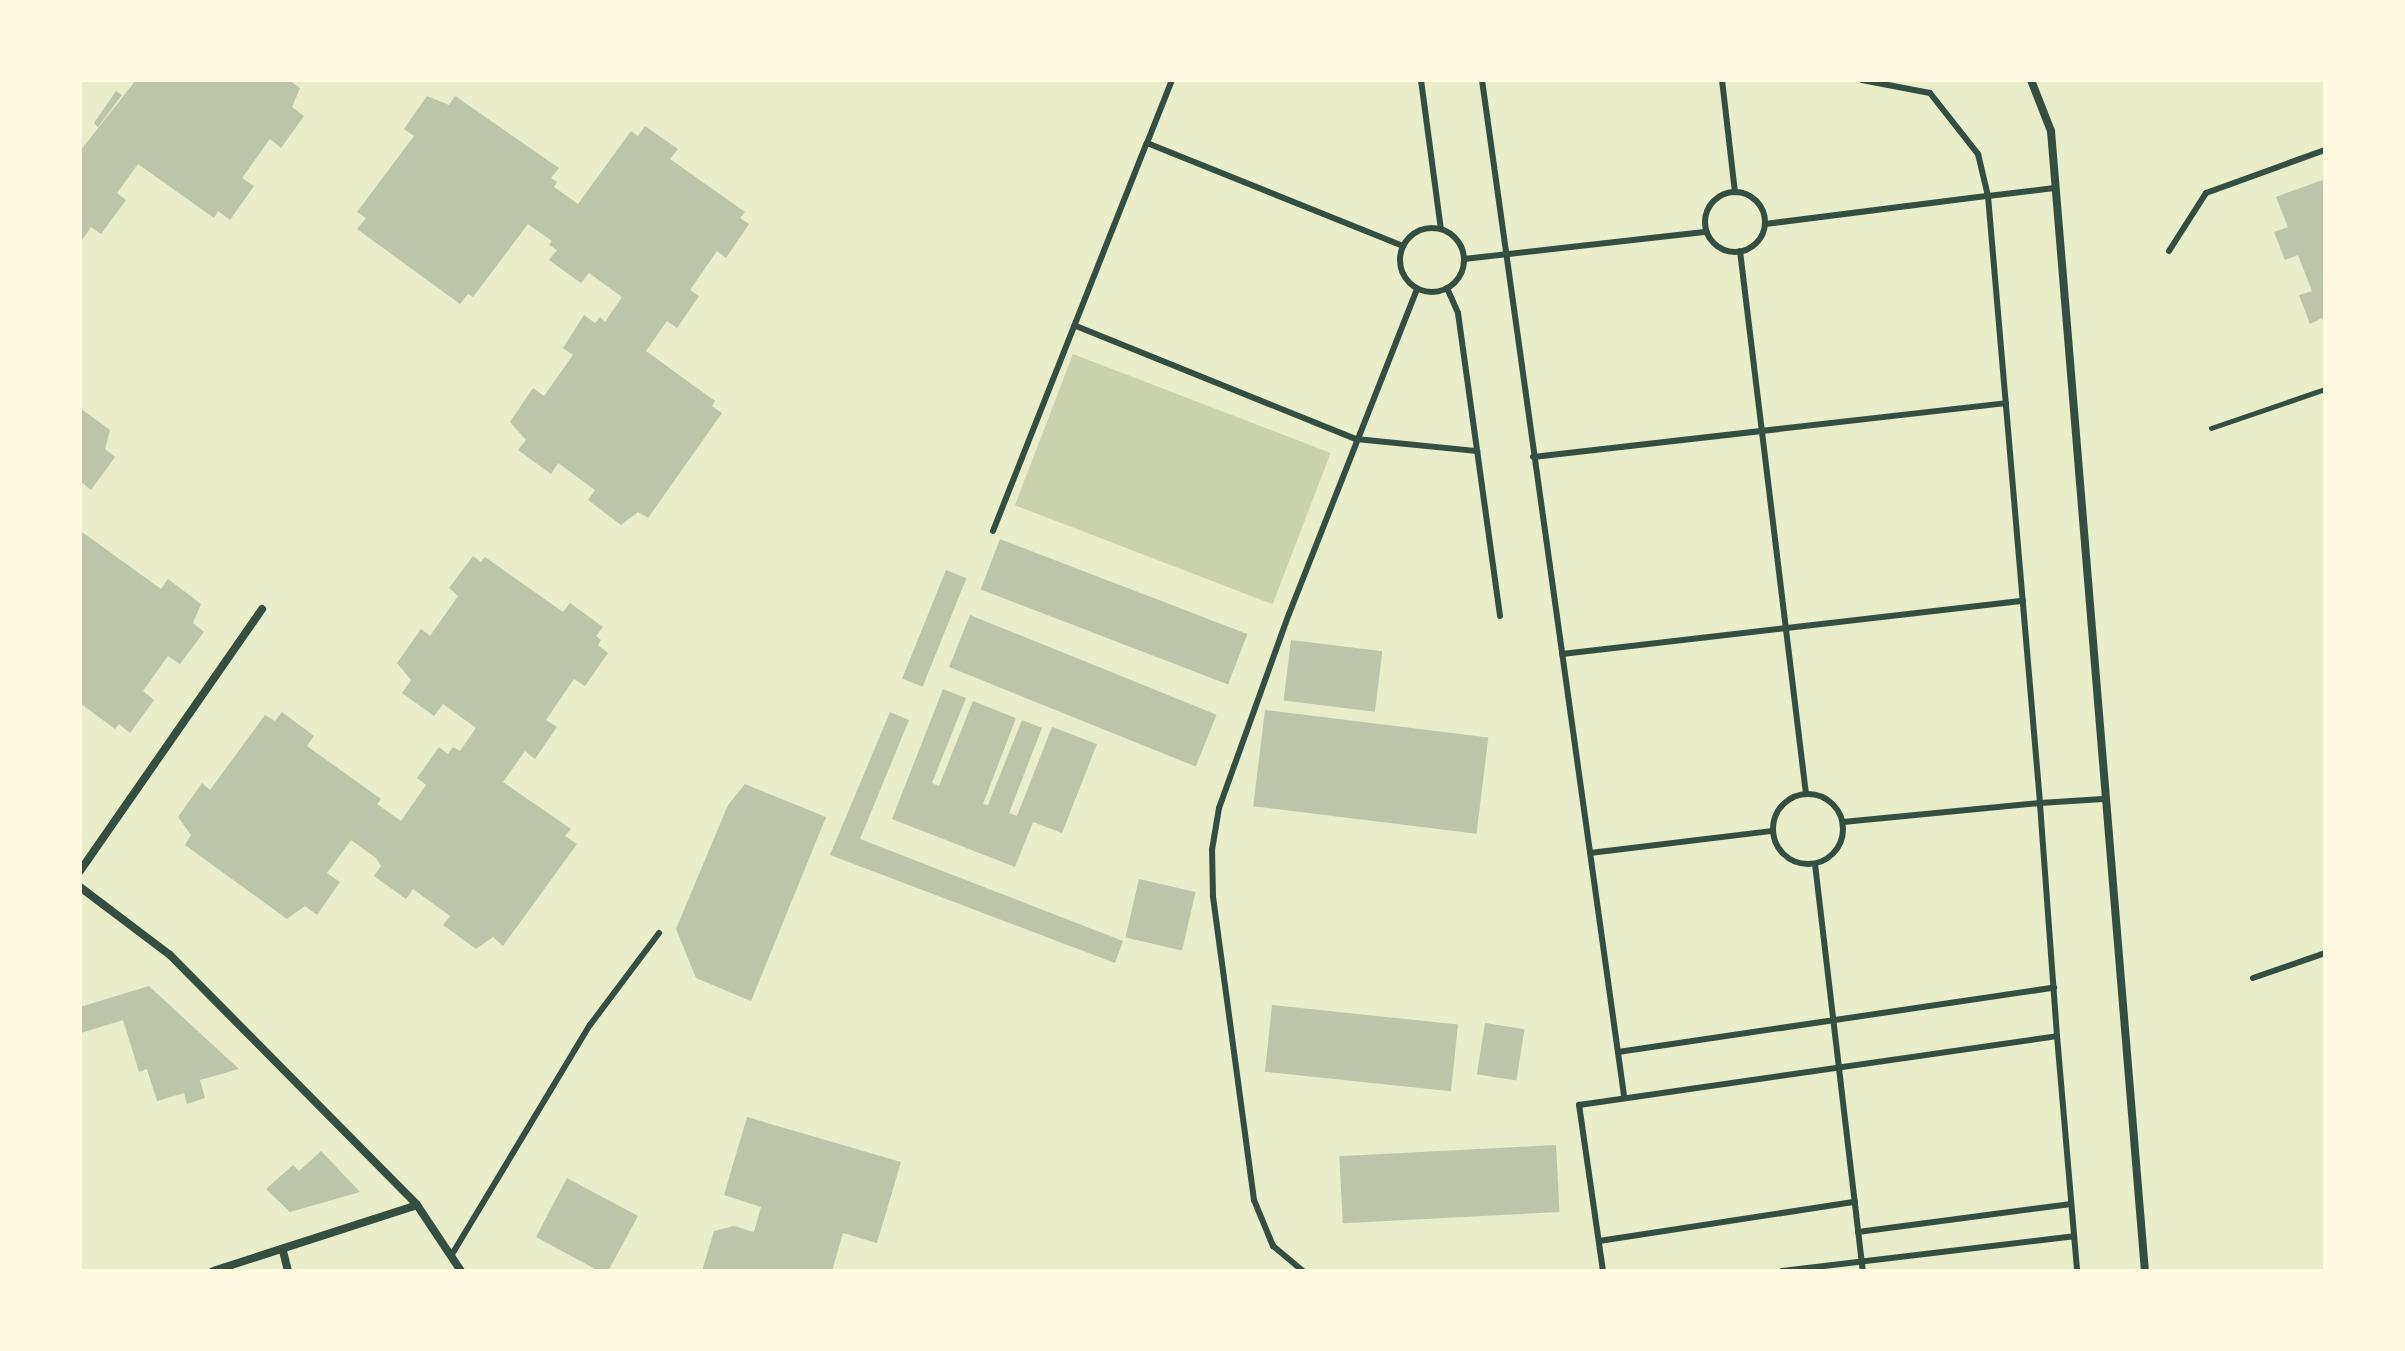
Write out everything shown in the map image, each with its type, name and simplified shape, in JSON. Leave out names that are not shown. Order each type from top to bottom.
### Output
[{"type":"street","points":[[2031,80],[2051,131],[2103,799],[2145,1271]]},
{"type":"street","points":[[80,871],[262,609]]},
{"type":"street","points":[[80,887],[170,955],[417,1205],[461,1271]]},
{"type":"street","points":[[213,1271],[283,1251],[417,1205]]},
{"type":"street","points":[[283,1251],[288,1271]]},
{"type":"lane","points":[[993,531],[1172,80]]},
{"type":"lane","points":[[1421,80],[1441,229]]},
{"type":"lane","points":[[1482,80],[1504,255],[1624,1096]]},
{"type":"lane","points":[[1722,80],[1735,192]]},
{"type":"lane","points":[[1862,80],[1930,93],[1978,154],[1988,196],[2077,1271]]},
{"type":"lane","points":[[1147,143],[1403,246]]},
{"type":"lane","points":[[2169,251],[2206,193],[2325,150]]},
{"type":"lane","points":[[1765,224],[2055,188]]},
{"type":"lane","points":[[1735,192],[1757,202],[1765,224],[1757,242],[1740,251],[1719,248],[1706,232],[1705,216],[1712,201],[1735,192]]},
{"type":"lane","points":[[1441,229],[1457,240],[1464,259],[1459,276],[1447,288],[1417,289],[1402,273],[1403,246],[1419,230],[1441,229]]},
{"type":"lane","points":[[1464,259],[1706,232]]},
{"type":"lane","points":[[1740,251],[1806,794]]},
{"type":"lane","points":[[1447,288],[1458,313],[1500,616]]},
{"type":"lane","points":[[1303,1271],[1273,1246],[1254,1200],[1213,896],[1212,850],[1219,808],[1356,439],[1417,289]]},
{"type":"lane","points":[[1076,326],[1356,439],[1477,451]]},
{"type":"lane","points":[[1533,457],[2006,403]]},
{"type":"lane","points":[[1562,654],[2023,601]]},
{"type":"lane","points":[[1806,794],[1833,804],[1843,822],[1840,844],[1815,864],[1786,857],[1773,831],[1782,805],[1806,794]]},
{"type":"lane","points":[[1843,822],[2103,799]]},
{"type":"lane","points":[[1590,853],[1773,831]]},
{"type":"lane","points":[[1815,864],[1863,1271]]},
{"type":"lane","points":[[451,1256],[590,1025],[659,933]]},
{"type":"lane","points":[[2253,978],[2325,953]]},
{"type":"lane","points":[[1618,1052],[2054,988]]},
{"type":"lane","points":[[1603,1271],[1579,1105],[1624,1096],[2057,1036]]},
{"type":"lane","points":[[1599,1241],[1855,1202]]},
{"type":"lane","points":[[1858,1232],[2071,1204]]},
{"type":"lane","points":[[1782,1271],[2074,1236]]},
{"type":"path","points":[[2211,428],[2325,389]]},
{"type":"green space","points":[[1073,354],[1331,453],[1273,604],[1015,505]]},
{"type":"building","points":[[136,80],[289,80],[300,88],[292,107],[304,116],[281,148],[270,139],[242,178],[254,186],[230,220],[218,211],[214,218],[138,164],[117,193],[126,200],[101,234],[91,227],[80,243],[80,151]]},
{"type":"building","points":[[116,91],[122,95],[98,127],[94,123]]},
{"type":"building","points":[[427,96],[449,105],[455,96],[559,168],[551,178],[557,182],[554,187],[578,204],[631,131],[638,136],[645,126],[678,149],[670,159],[745,212],[740,218],[749,224],[726,258],[717,251],[690,290],[699,296],[677,328],[667,321],[646,351],[715,401],[712,406],[722,413],[648,518],[638,512],[621,525],[588,500],[595,490],[558,463],[551,474],[518,450],[526,440],[510,422],[533,388],[544,396],[573,355],[563,348],[584,315],[595,323],[600,317],[605,322],[622,297],[589,273],[581,283],[549,260],[557,250],[549,245],[552,241],[528,224],[473,297],[468,294],[460,304],[357,229],[366,218],[357,212],[414,136],[404,129]]},
{"type":"building","points":[[2325,179],[2325,324],[2322,318],[2310,324],[2299,295],[2312,291],[2298,255],[2285,260],[2274,232],[2288,227],[2276,197]]},
{"type":"building","points":[[80,408],[110,430],[105,449],[115,457],[91,490],[80,481]]},
{"type":"building","points":[[82,532],[161,589],[168,579],[201,604],[193,623],[204,632],[180,664],[168,656],[143,691],[154,700],[130,733],[119,724],[115,729],[80,703]]},
{"type":"building","points":[[1000,539],[1247,634],[1228,684],[981,589]]},
{"type":"building","points":[[473,556],[481,562],[485,557],[563,612],[570,603],[603,627],[596,636],[601,640],[598,645],[608,653],[585,686],[574,679],[546,720],[557,727],[535,759],[525,751],[503,782],[571,829],[565,836],[577,844],[503,946],[493,937],[476,949],[443,925],[450,916],[413,889],[406,899],[374,876],[381,866],[376,858],[351,840],[327,873],[340,882],[317,915],[305,906],[287,919],[185,845],[191,835],[178,817],[202,783],[210,790],[265,715],[275,721],[282,712],[314,736],[307,746],[381,799],[377,804],[401,821],[426,785],[417,778],[439,747],[448,754],[453,747],[460,751],[476,728],[443,704],[434,716],[402,693],[411,680],[397,663],[421,629],[430,636],[458,596],[449,588]]},
{"type":"building","points":[[946,570],[966,578],[923,687],[902,678]]},
{"type":"building","points":[[970,615],[1217,715],[1196,767],[949,667]]},
{"type":"building","points":[[1291,640],[1382,651],[1375,712],[1284,701]]},
{"type":"building","points":[[943,689],[966,698],[932,783],[939,786],[973,701],[1016,718],[983,804],[988,805],[1022,720],[1042,728],[1009,813],[1017,816],[1052,727],[1097,744],[1062,833],[1033,822],[1015,867],[892,819]]},
{"type":"building","points":[[1265,710],[1488,737],[1477,834],[1253,806]]},
{"type":"building","points":[[890,712],[909,720],[860,839],[1123,941],[1115,963],[830,855]]},
{"type":"building","points":[[745,784],[826,817],[751,1001],[696,978],[676,929],[728,805]]},
{"type":"building","points":[[1139,879],[1196,892],[1182,951],[1126,937]]},
{"type":"building","points":[[149,986],[239,1069],[200,1080],[205,1098],[187,1104],[184,1093],[157,1101],[147,1069],[139,1072],[123,1020],[81,1033],[80,1007]]},
{"type":"building","points":[[1272,1005],[1458,1025],[1451,1091],[1265,1072]]},
{"type":"building","points":[[1485,1023],[1525,1029],[1516,1081],[1477,1074]]},
{"type":"building","points":[[747,1117],[901,1162],[877,1243],[843,1233],[832,1271],[702,1271],[714,1231],[734,1226],[754,1232],[761,1207],[724,1195]]},
{"type":"building","points":[[1556,1145],[1560,1212],[1343,1223],[1339,1156]]},
{"type":"building","points":[[321,1151],[360,1192],[290,1212],[266,1189],[293,1165],[299,1171]]},
{"type":"building","points":[[567,1178],[638,1216],[608,1271],[599,1271],[536,1237]]}]
